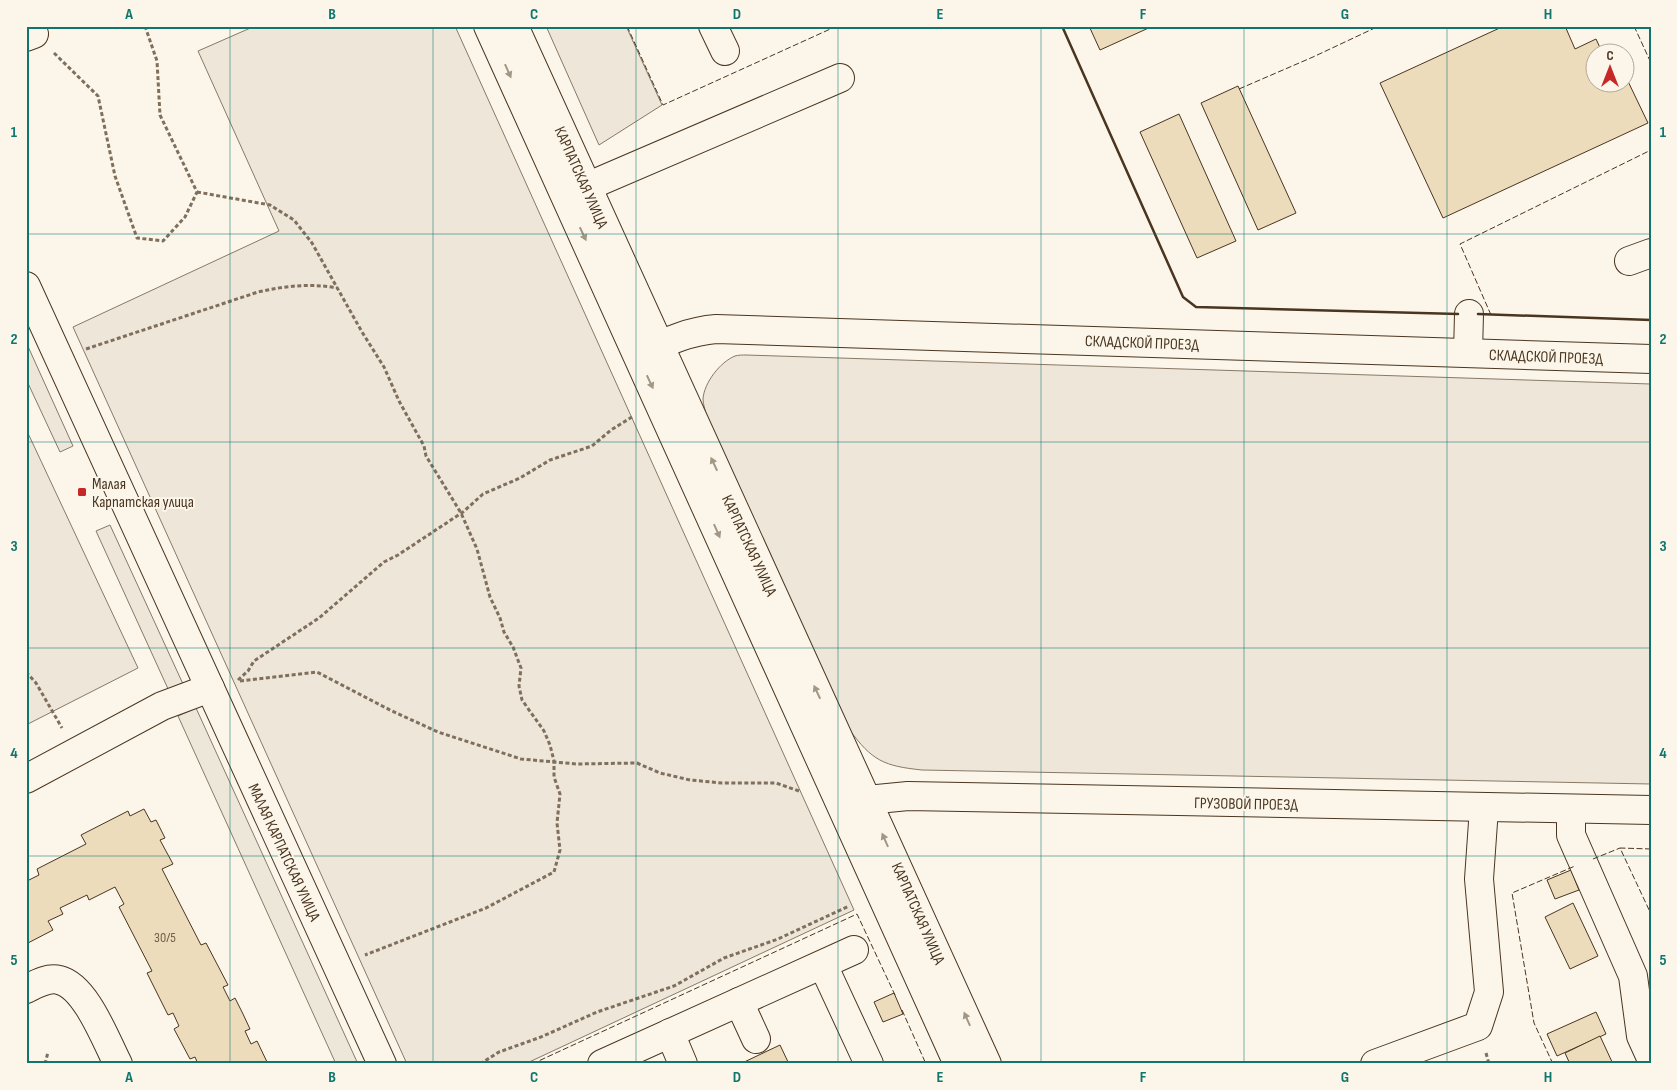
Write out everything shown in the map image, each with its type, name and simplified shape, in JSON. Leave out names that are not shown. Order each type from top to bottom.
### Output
[{"type":"street","name":"КАРПАТСКАЯ УЛИЦА","points":[[488,26],[576,191],[855,806],[958,1064]]},
{"type":"street","name":"КАРПАТСКАЯ УЛИЦА","points":[[514,26],[576,191]]},
{"type":"street","points":[[713,26],[725,51]]},
{"type":"street","points":[[576,191],[840,78]]},
{"type":"street","name":"МАЛАЯ КАРПАТСКАЯ УЛИЦА","points":[[26,286],[382,1064]]},
{"type":"street","points":[[1468,353],[1469,314]]},
{"type":"street","name":"СКЛАДСКОЙ ПРОЕЗД","points":[[648,350],[699,330],[716,329],[1651,359]]},
{"type":"street","name":"КАРПАТСКАЯ УЛИЦА","points":[[648,350],[660,404],[855,806],[987,1064]]},
{"type":"street","points":[[26,778],[162,706],[210,688]]},
{"type":"street","name":"ГРУЗОВОЙ ПРОЕЗД","points":[[855,806],[908,796],[1651,810]]},
{"type":"street","points":[[1376,1064],[1478,1026],[1489,992],[1479,879],[1484,808]]},
{"type":"street","points":[[1571,809],[1571,835],[1633,976],[1641,1036],[1651,1058]]},
{"type":"street","points":[[602,1064],[854,950]]},
{"type":"street","points":[[823,965],[869,1064]]},
{"type":"street","points":[[26,989],[44,981],[59,980],[73,986],[86,1000],[118,1064]]},
{"type":"street","points":[[739,1002],[756,1040]]},
{"type":"street","points":[[670,1033],[684,1064]]},
{"type":"path","points":[[30,35],[98,96],[115,176],[137,238],[163,241],[185,216],[196,192],[160,115],[157,61],[146,26]]},
{"type":"path","points":[[196,192],[270,205],[294,220],[312,243],[384,367],[399,401],[424,446],[426,456],[461,513],[477,549],[490,597],[504,632],[514,647],[521,668],[519,686],[522,700],[544,731],[554,761],[554,777],[560,794],[557,823],[560,850],[554,872],[486,908],[430,931],[336,965]]},
{"type":"path","points":[[59,357],[178,320],[258,292],[282,286],[320,285],[338,288]]},
{"type":"path","points":[[660,404],[641,412],[611,430],[592,446],[550,460],[520,478],[483,494],[461,513],[398,555],[384,562],[319,618],[254,661],[248,671],[236,682],[317,672],[392,711],[438,732],[522,759],[577,764],[637,764],[660,773],[690,780],[730,784],[776,783],[799,791]]},
{"type":"path","points":[[26,672],[36,683],[76,752]]},
{"type":"path","points":[[480,1064],[498,1052],[541,1037],[598,1012],[674,986],[724,958],[778,939],[849,906]]},
{"type":"path","points":[[45,1064],[48,1052]]},
{"type":"shaded area","points":[[255,26],[455,26],[854,910],[525,1064],[407,1064],[73,327],[279,231],[198,51]]},
{"type":"shaded area","points":[[546,26],[626,26],[662,105],[599,145]]},
{"type":"shaded area","points":[[26,342],[73,446],[60,452],[26,379]]},
{"type":"shaded area","points":[[746,355],[1651,384],[1651,784],[922,770],[888,764],[872,755],[849,729],[707,418],[703,404],[706,386],[719,368],[729,359]]},
{"type":"shaded area","points":[[26,429],[138,668],[26,725]]},
{"type":"shaded area","points":[[110,525],[183,684],[169,691],[96,531]]},
{"type":"shaded area","points":[[196,708],[358,1064],[336,1064],[178,716]]},
{"type":"building","points":[[1089,26],[1153,26],[1100,50]]},
{"type":"building","points":[[1504,26],[1565,26],[1575,49],[1584,45],[1584,92],[1633,92],[1648,123],[1443,218],[1380,83]]},
{"type":"building","points":[[1238,86],[1296,213],[1258,230],[1201,103]]},
{"type":"building","points":[[1179,114],[1236,241],[1197,258],[1140,132]]},
{"type":"building","points":[[144,809],[151,822],[156,820],[165,838],[160,840],[173,864],[162,869],[201,945],[206,943],[228,985],[223,987],[230,1001],[235,998],[250,1029],[245,1031],[251,1044],[257,1041],[268,1064],[198,1064],[195,1057],[190,1059],[174,1029],[179,1026],[173,1013],[168,1015],[147,973],[152,971],[119,907],[124,904],[115,887],[89,900],[87,895],[60,908],[63,914],[48,921],[53,930],[26,944],[26,879],[27,881],[39,875],[37,869],[86,844],[81,835],[128,811],[130,816]]},
{"type":"building","points":[[1571,870],[1579,890],[1555,899],[1547,880]]},
{"type":"building","points":[[1573,903],[1598,956],[1570,969],[1545,917]]},
{"type":"building","points":[[894,993],[903,1014],[883,1022],[874,1002]]},
{"type":"building","points":[[1596,1012],[1606,1034],[1557,1056],[1547,1034]]},
{"type":"building","points":[[1600,1036],[1613,1064],[1570,1064],[1565,1053]]},
{"type":"building","points":[[780,1045],[789,1064],[740,1064]]},
{"type":"fence","points":[[627,26],[663,105],[837,26]]},
{"type":"fence","points":[[1239,89],[1379,26]]},
{"type":"fence","points":[[1634,26],[1651,63]]},
{"type":"fence","points":[[1491,315],[1460,244],[1651,150]]},
{"type":"fence","points":[[1651,849],[1620,848],[1651,914]]},
{"type":"fence","points":[[1593,859],[1620,848]]},
{"type":"fence","points":[[1553,1064],[1534,1023],[1512,893],[1575,866]]},
{"type":"fence","points":[[532,1064],[857,914],[895,995]]},
{"type":"fence","points":[[902,1010],[926,1064]]},
{"type":"wall","points":[[1062,26],[1183,297],[1196,307],[1458,314]]},
{"type":"wall","points":[[1478,314],[1651,320]]},
{"type":"place","name":"Малая Карпатская улица","points":[[82,492]]}]
